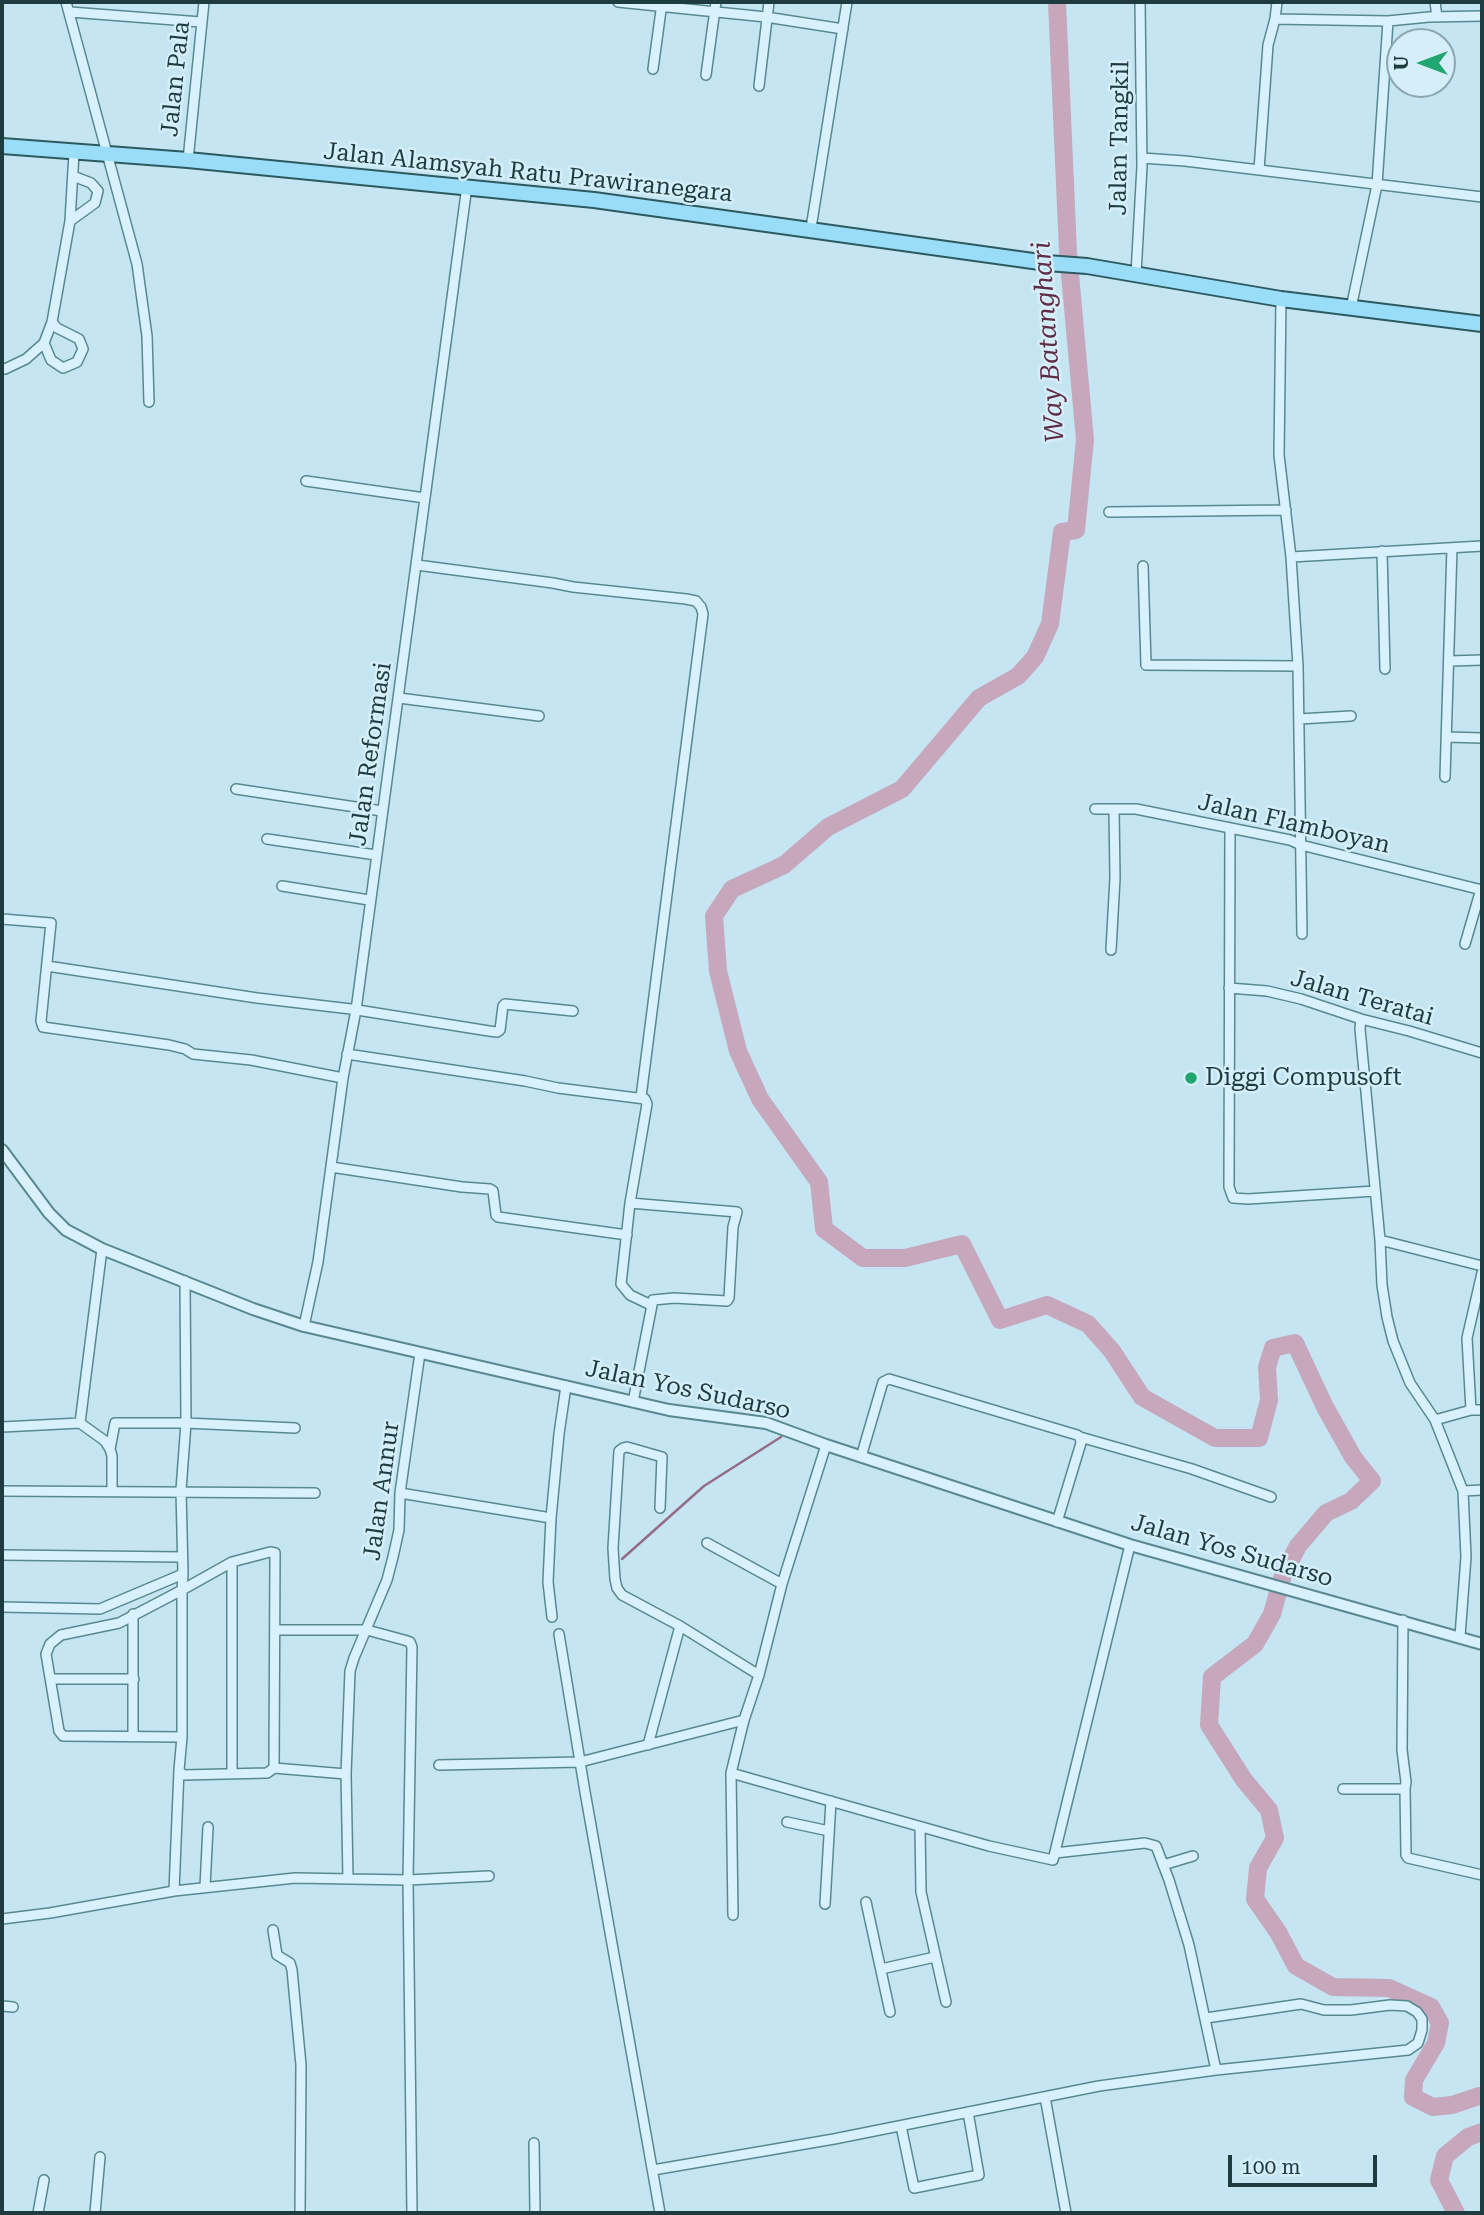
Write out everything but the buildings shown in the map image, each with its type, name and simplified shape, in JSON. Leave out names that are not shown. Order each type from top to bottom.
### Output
[{"type":"main road","name":"Jalan Alamsyah Ratu Prawiranegara","points":[[2,146],[188,160],[594,200],[1047,263],[1087,266],[1282,299],[1482,323]]},
{"type":"street","points":[[66,2],[137,264],[147,336],[149,402]]},
{"type":"street","name":"Jalan Pala","points":[[188,160],[204,2]]},
{"type":"street","points":[[618,2],[766,17],[843,29]]},
{"type":"street","points":[[706,75],[716,2]]},
{"type":"street","points":[[759,86],[769,2]]},
{"type":"street","points":[[811,229],[847,2]]},
{"type":"street","name":"Jalan Tangkil","points":[[1136,274],[1142,158],[1140,2]]},
{"type":"street","points":[[1259,170],[1268,45],[1277,2]]},
{"type":"street","points":[[1435,2],[1437,17]]},
{"type":"street","points":[[653,69],[661,5]]},
{"type":"street","points":[[70,12],[201,22]]},
{"type":"street","points":[[1275,19],[1388,21],[1482,16]]},
{"type":"street","points":[[1351,308],[1377,185],[1388,21]]},
{"type":"street","points":[[2,368],[26,359],[44,343],[52,322],[70,221],[74,153]]},
{"type":"street","points":[[1142,158],[1482,197]]},
{"type":"street","points":[[70,221],[95,203],[98,191],[91,183],[73,176]]},
{"type":"street","name":"Jalan Reformasi","points":[[304,1325],[318,1262],[343,1077],[356,1010],[467,186]]},
{"type":"street","points":[[1282,299],[1279,456],[1291,557],[1297,666],[1302,934]]},
{"type":"street","points":[[44,343],[51,360],[63,368],[77,362],[83,349],[79,339],[57,328],[52,322]]},
{"type":"street","points":[[306,481],[425,498]]},
{"type":"street","points":[[1109,512],[1286,510]]},
{"type":"street","points":[[1291,557],[1482,546]]},
{"type":"street","points":[[1445,777],[1452,548]]},
{"type":"street","points":[[1382,551],[1385,669]]},
{"type":"street","points":[[416,565],[573,587],[686,599],[696,601],[701,607],[703,614],[640,1097]]},
{"type":"street","points":[[1143,566],[1146,665],[1297,666]]},
{"type":"street","points":[[1450,661],[1482,660]]},
{"type":"street","points":[[398,698],[539,716]]},
{"type":"street","points":[[1299,719],[1351,716]]},
{"type":"street","points":[[1447,737],[1482,737]]},
{"type":"street","points":[[236,789],[382,811]]},
{"type":"street","points":[[1111,950],[1115,878],[1114,808]]},
{"type":"street","name":"Jalan Flamboyan","points":[[1095,809],[1136,809],[1290,840],[1482,890]]},
{"type":"street","points":[[1230,828],[1229,1187],[1233,1198],[1375,1191]]},
{"type":"street","points":[[267,838],[376,855]]},
{"type":"street","points":[[282,886],[369,900]]},
{"type":"street","points":[[1465,944],[1482,890]]},
{"type":"street","points":[[2,919],[51,923],[41,1021],[43,1027],[169,1045],[193,1054],[251,1060],[343,1077]]},
{"type":"street","points":[[47,966],[496,1032],[500,1030],[504,1004],[573,1011]]},
{"type":"street","name":"Jalan Teratai","points":[[1229,988],[1268,991],[1301,999],[1482,1053]]},
{"type":"street","points":[[1361,1019],[1382,1285],[1393,1341],[1410,1383],[1435,1420],[1463,1491],[1466,1557],[1460,1636]]},
{"type":"street","points":[[347,1054],[526,1080],[558,1088],[645,1099],[621,1284],[630,1295],[651,1305]]},
{"type":"street","name":"Jalan Yos Sudarso","points":[[2,1150],[65,1230],[103,1249],[253,1309],[304,1325],[633,1402],[669,1410],[766,1423],[1130,1545],[1482,1644]]},
{"type":"street","points":[[331,1167],[462,1188],[490,1189],[493,1191],[498,1217],[627,1235]]},
{"type":"street","points":[[630,1203],[737,1212],[733,1227],[729,1298],[727,1301],[653,1300],[633,1402]]},
{"type":"street","points":[[1380,1240],[1482,1266]]},
{"type":"street","points":[[80,1423],[103,1249]]},
{"type":"street","points":[[1471,1410],[1467,1338],[1482,1273]]},
{"type":"street","points":[[174,1891],[182,1737],[181,1490],[186,1423],[185,1281]]},
{"type":"street","name":"Jalan Annur","points":[[348,1879],[346,1774],[350,1671],[390,1569],[398,1530],[400,1493],[421,1353]]},
{"type":"street","points":[[861,1457],[883,1382],[889,1379],[1192,1469],[1271,1497]]},
{"type":"street","points":[[552,1617],[548,1582],[551,1518],[566,1386]]},
{"type":"street","points":[[1435,1420],[1471,1410],[1482,1410]]},
{"type":"street","points":[[2,1427],[80,1423],[105,1441],[110,1448],[112,1491]]},
{"type":"street","points":[[110,1448],[115,1423],[186,1423],[295,1429]]},
{"type":"street","points":[[1057,1522],[1081,1443],[1080,1437]]},
{"type":"street","points":[[733,1915],[731,1773],[782,1584],[826,1445]]},
{"type":"street","points":[[660,1508],[662,1457],[623,1448],[619,1451],[613,1548],[617,1588],[622,1595],[680,1626],[759,1675]]},
{"type":"street","points":[[2,1491],[181,1490],[315,1493]]},
{"type":"street","points":[[1463,1491],[1482,1490]]},
{"type":"street","points":[[400,1493],[551,1518]]},
{"type":"street","points":[[707,1543],[782,1584]]},
{"type":"street","points":[[731,1773],[920,1827],[1053,1860],[1130,1545]]},
{"type":"street","points":[[182,1737],[60,1734],[47,1648],[61,1635],[119,1622],[232,1562],[275,1553],[274,1768]]},
{"type":"street","points":[[2,1555],[182,1557]]},
{"type":"street","points":[[232,1562],[232,1774]]},
{"type":"street","points":[[2,1608],[100,1609],[183,1574]]},
{"type":"street","points":[[133,1614],[133,1737]]},
{"type":"street","points":[[1403,1620],[1402,1750],[1406,1782],[1406,1855],[1408,1858],[1482,1875]]},
{"type":"street","points":[[648,1745],[680,1626]]},
{"type":"street","points":[[275,1630],[367,1630],[410,1642],[412,1647],[408,1880],[412,2213]]},
{"type":"street","points":[[559,1634],[660,2213]]},
{"type":"street","points":[[52,1679],[134,1679]]},
{"type":"street","points":[[439,1765],[580,1762],[744,1720]]},
{"type":"street","points":[[179,1770],[183,1775],[267,1773],[274,1768],[346,1774]]},
{"type":"street","points":[[1343,1789],[1405,1789]]},
{"type":"street","points":[[825,1904],[831,1801]]},
{"type":"street","points":[[787,1822],[829,1831]]},
{"type":"street","points":[[205,1887],[208,1827]]},
{"type":"street","points":[[920,1827],[921,1892],[946,2002]]},
{"type":"street","points":[[1055,1853],[1145,1843],[1156,1846],[1189,1945],[1216,2070]]},
{"type":"street","points":[[1163,1865],[1193,1856]]},
{"type":"street","points":[[2,1919],[174,1891],[295,1878],[408,1880],[489,1876]]},
{"type":"street","points":[[866,1902],[890,2012]]},
{"type":"street","points":[[273,1930],[277,1955],[290,1963],[292,1970],[301,2065],[300,2213]]},
{"type":"street","points":[[881,1969],[935,1957]]},
{"type":"street","points":[[653,2170],[901,2126],[1099,2086],[1216,2070],[1408,2050],[1418,2043],[1422,2030],[1422,2019],[1408,2006],[1324,2010],[1301,2004],[1206,2018]]},
{"type":"street","points":[[2,2006],[13,2007]]},
{"type":"street","points":[[1045,2097],[1066,2213]]},
{"type":"street","points":[[901,2126],[914,2188],[979,2175],[968,2112]]},
{"type":"street","points":[[534,2143],[535,2213]]},
{"type":"street","points":[[95,2213],[100,2157]]},
{"type":"street","points":[[38,2213],[44,2180]]},
{"type":"waterway","name":"Way Batanghari","points":[[1057,2],[1068,252],[1085,440],[1076,530],[1062,532],[1050,624],[1035,657],[1018,676],[979,698],[902,789],[828,827],[784,865],[732,889],[714,916],[718,971],[738,1051],[760,1099],[819,1182],[824,1229],[863,1258],[905,1258],[962,1244],[1000,1320],[1047,1305],[1088,1324],[1112,1351],[1142,1397],[1215,1438],[1259,1438],[1269,1400],[1267,1367],[1273,1348],[1295,1343],[1325,1407],[1353,1457],[1372,1481],[1351,1501],[1326,1513],[1298,1546],[1283,1575],[1272,1614],[1255,1644],[1212,1677],[1209,1725],[1244,1780],[1269,1810],[1275,1838],[1258,1868],[1255,1899],[1278,1932],[1296,1966],[1333,1987],[1389,1988],[1431,2007],[1440,2023],[1436,2043],[1414,2080],[1413,2097],[1433,2107],[1452,2105],[1482,2096]]},
{"type":"waterway","points":[[622,1559],[704,1486],[781,1437]]},
{"type":"waterway","name":"Way Batanghari","points":[[1456,2213],[1439,2180],[1445,2156],[1468,2137],[1482,2132]]},
{"type":"place","name":"Diggi Compusoft","points":[[1191,1078]]}]
